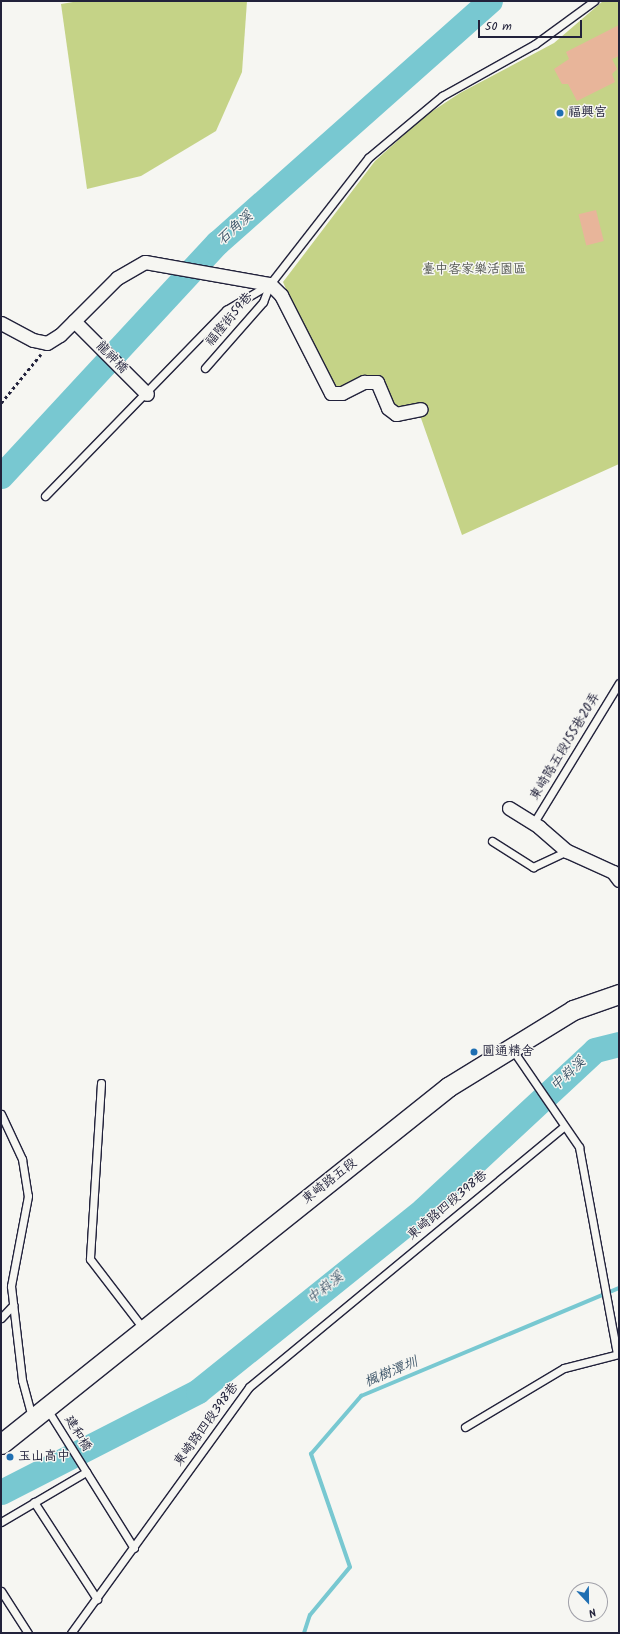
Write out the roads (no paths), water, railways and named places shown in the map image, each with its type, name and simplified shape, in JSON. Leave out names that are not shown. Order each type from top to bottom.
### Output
[{"type":"street","points":[[1,323],[33,340],[48,343],[74,321],[117,278],[145,262],[270,284],[281,295],[331,393],[342,393],[364,382],[377,382],[388,408],[396,414],[420,409]]},
{"type":"street","name":"龍神橋","points":[[74,321],[147,394]]},
{"type":"street","points":[[509,808],[533,824],[567,852],[617,874]]},
{"type":"street","name":"東崎路五段","points":[[1,1444],[46,1409],[143,1328],[248,1248],[448,1087],[510,1046],[573,1010],[619,994]]},
{"type":"lane","points":[[45,496],[147,394],[226,310],[270,284],[368,158],[442,96],[535,44],[594,1]]},
{"type":"lane","name":"福隆街59巷","points":[[205,368],[263,302],[270,284]]},
{"type":"lane","name":"東崎路五段155巷20弄","points":[[533,824],[619,683]]},
{"type":"lane","points":[[492,841],[534,867],[567,852]]},
{"type":"lane","points":[[465,1427],[564,1368],[618,1354],[579,1147],[510,1046]]},
{"type":"lane","points":[[101,1083],[90,1260],[143,1328]]},
{"type":"lane","name":"建和橋","points":[[1,1114],[22,1159],[28,1196],[11,1286],[22,1380],[46,1409],[134,1548]]},
{"type":"lane","name":"東崎路四段398巷","points":[[71,1633],[134,1548],[249,1387],[564,1126]]},
{"type":"lane","points":[[1,1318],[13,1306]]},
{"type":"lane","points":[[1,1522],[86,1472]]},
{"type":"lane","points":[[34,1502],[97,1599]]},
{"type":"lane","points":[[1,1591],[28,1633]]},
{"type":"waterway","name":"石角溪","points":[[1,476],[217,243],[490,1]]},
{"type":"waterway","name":"中嵙溪","points":[[1,1492],[198,1391],[424,1209],[595,1050],[619,1044]]},
{"type":"waterway","name":"楓樹潭圳","points":[[304,1633],[310,1615],[350,1567],[311,1454],[361,1396],[619,1288]]},
{"type":"place","name":"福興宮","points":[[560,113]]},
{"type":"place","name":"圓通精舍","points":[[474,1052]]},
{"type":"place","name":"玉山高中","points":[[10,1457]]},
{"type":"park label","name":"臺中客家樂活園區","points":[[474,270]]}]
